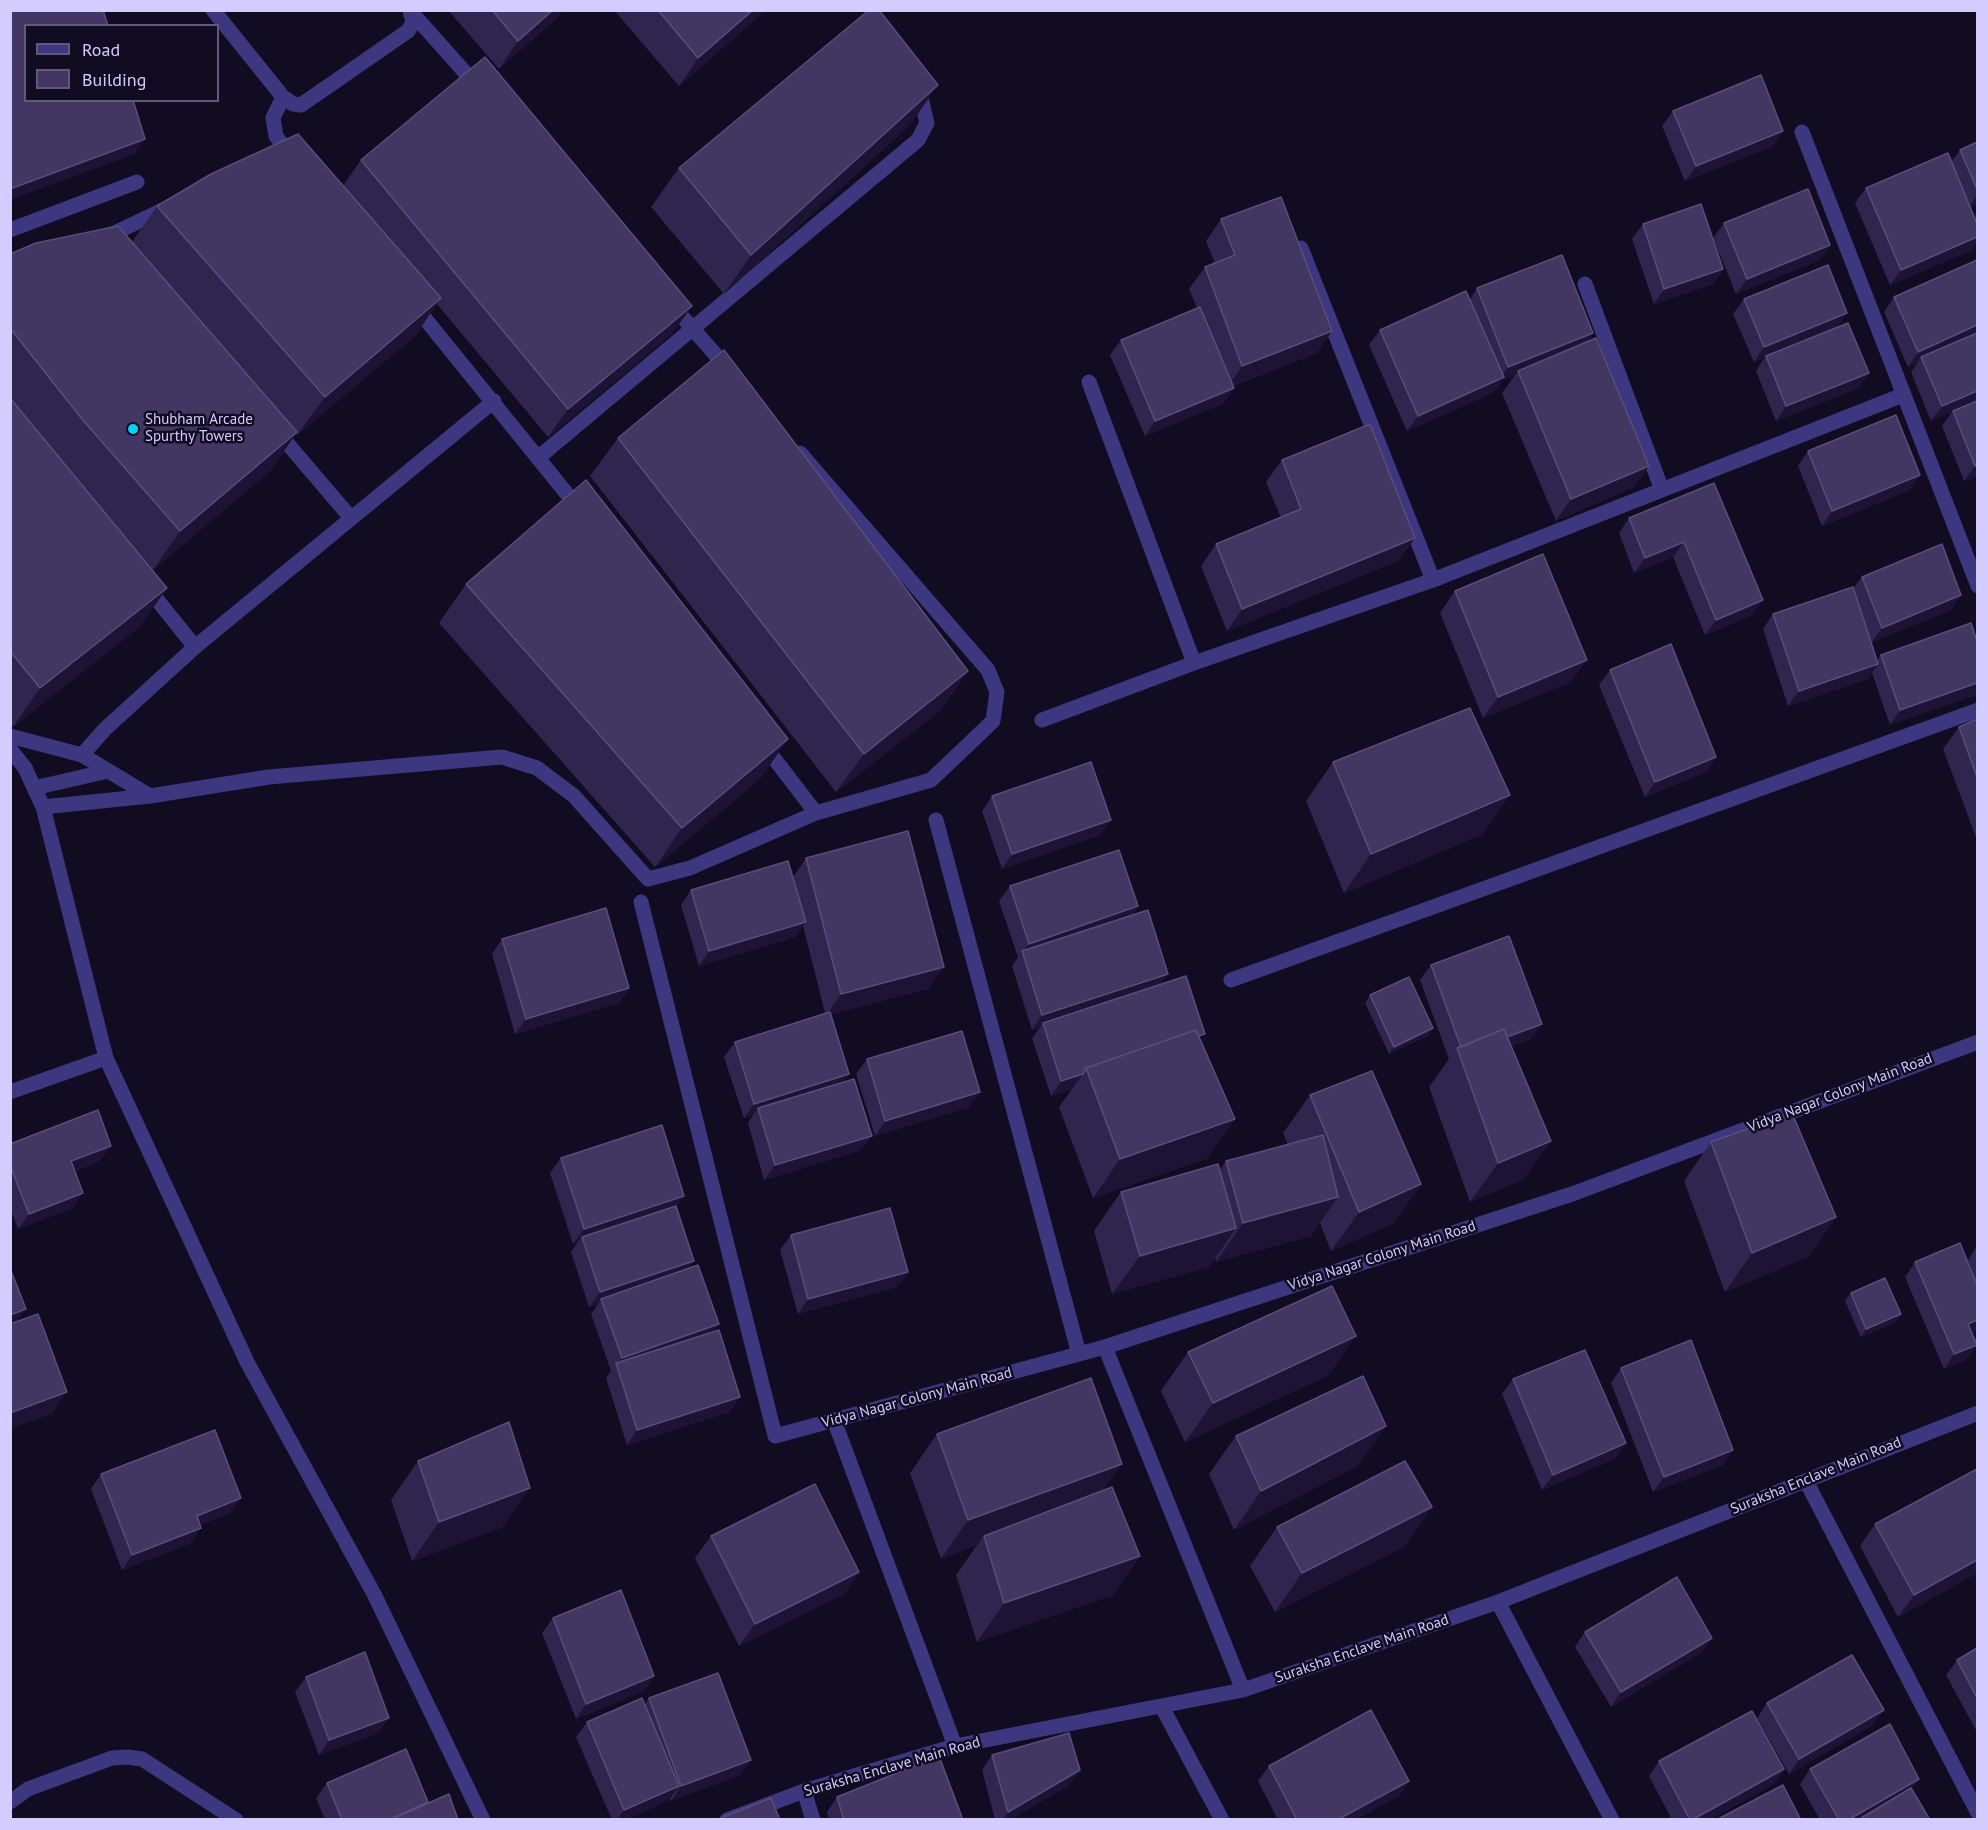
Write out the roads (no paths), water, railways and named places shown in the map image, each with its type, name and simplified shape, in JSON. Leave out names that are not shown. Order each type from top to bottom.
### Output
[{"type":"street","points":[[213,10],[283,97],[293,104],[302,105],[408,31],[413,23],[412,12]]},
{"type":"street","points":[[412,12],[491,102]]},
{"type":"street","points":[[539,457],[918,140],[927,123],[922,102],[903,75]]},
{"type":"street","points":[[283,97],[273,118],[280,153],[300,168]]},
{"type":"street","points":[[1802,132],[1977,586]]},
{"type":"street","points":[[10,230],[137,182]]},
{"type":"street","points":[[88,244],[113,240],[182,200]]},
{"type":"street","points":[[1301,248],[1432,580]]},
{"type":"street","points":[[1585,284],[1662,490]]},
{"type":"street","points":[[405,293],[590,522]]},
{"type":"street","points":[[662,294],[740,383]]},
{"type":"street","points":[[1089,382],[1194,663]]},
{"type":"street","points":[[1042,720],[1194,663],[1432,580],[1904,395]]},
{"type":"street","points":[[82,755],[105,729],[195,646],[494,401]]},
{"type":"street","points":[[266,418],[351,518]]},
{"type":"street","points":[[43,807],[150,796],[269,777],[502,757],[537,768],[574,796],[648,879],[690,868],[816,813],[931,780],[993,721],[997,692],[988,670],[786,436]]},
{"type":"street","points":[[136,574],[195,646]]},
{"type":"street","points":[[1231,980],[1977,710]]},
{"type":"street","points":[[751,728],[816,813]]},
{"type":"street","points":[[10,736],[82,755],[150,796]]},
{"type":"street","points":[[10,749],[25,768],[43,807],[106,1058],[247,1362],[374,1594],[483,1820]]},
{"type":"street","points":[[34,788],[108,771]]},
{"type":"street","points":[[936,820],[1079,1354]]},
{"type":"street","name":"Vidya Nagar Colony Main Road","points":[[641,902],[775,1436],[1105,1347],[1575,1193],[1977,1042]]},
{"type":"street","points":[[10,1092],[106,1058]]},
{"type":"street","points":[[1105,1347],[1243,1690]]},
{"type":"street","name":"Suraksha Enclave Main Road","points":[[727,1820],[804,1791],[955,1746],[1243,1690],[1498,1602],[1977,1413]]},
{"type":"street","points":[[834,1420],[955,1746]]},
{"type":"street","points":[[1806,1481],[1977,1813]]},
{"type":"street","points":[[1498,1602],[1612,1820]]},
{"type":"street","points":[[1162,1707],[1222,1820]]},
{"type":"street","points":[[10,1802],[28,1790],[112,1758],[128,1757],[142,1759],[236,1820]]},
{"type":"street","points":[[804,1791],[813,1820]]},
{"type":"place","name":"Shubham Arcade Spurthy Towers","points":[[133,429]]}]
